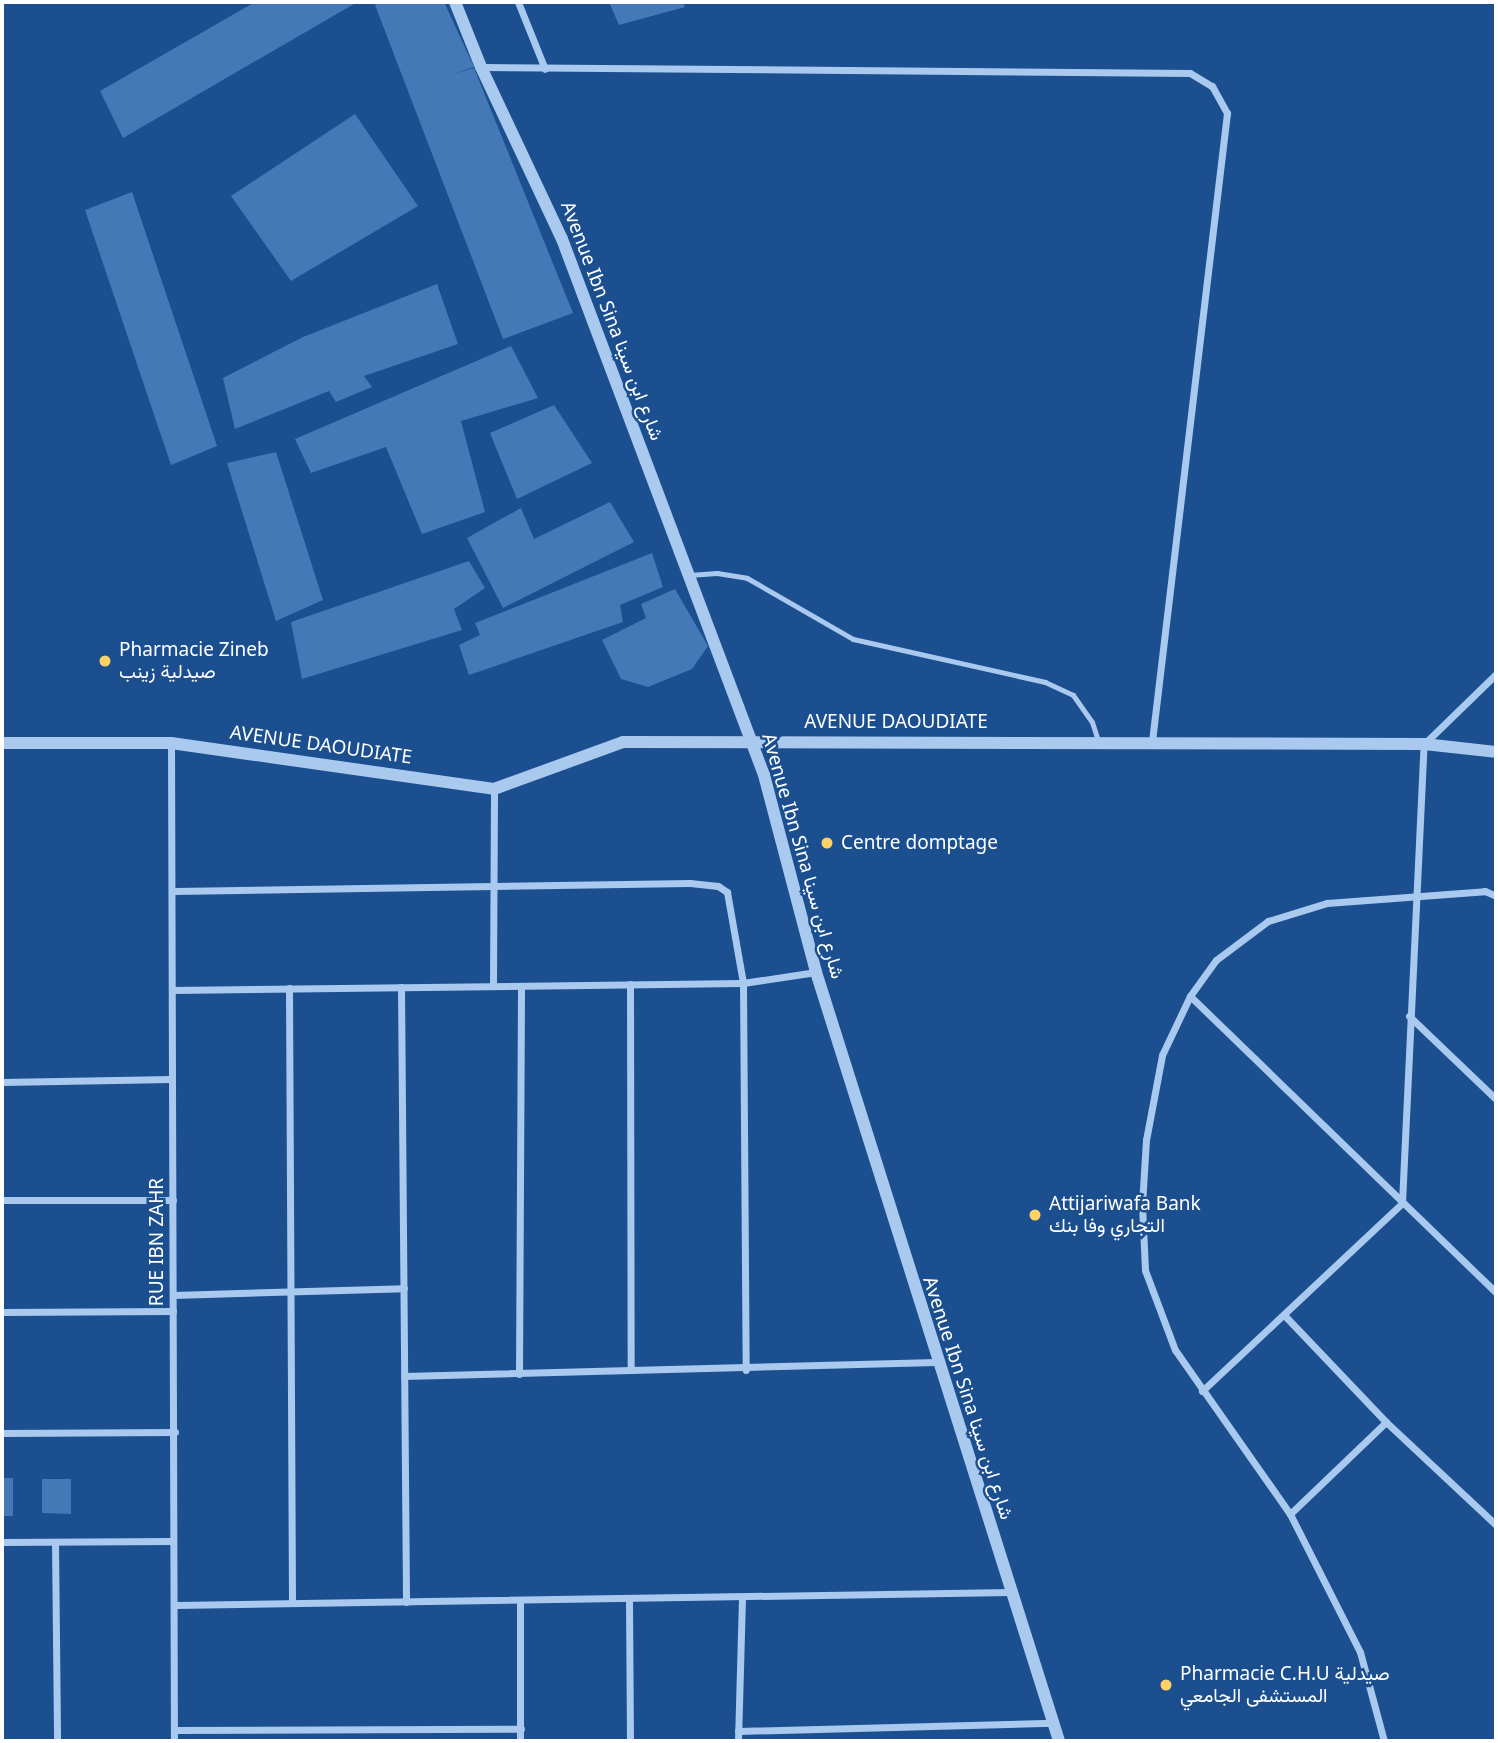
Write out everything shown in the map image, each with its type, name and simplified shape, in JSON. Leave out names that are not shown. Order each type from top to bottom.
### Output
[{"type":"street","name":"Avenue Ibn Sina شارع ابن سينا","points":[[455,2],[481,67],[562,239],[751,741],[816,972],[936,1362],[1059,1741]]},
{"type":"street","points":[[518,2],[545,69]]},
{"type":"street","points":[[481,67],[1190,74],[1212,86],[1227,113],[1152,741]]},
{"type":"street","points":[[1202,1391],[1286,1317],[1402,1203],[1413,895],[1424,744],[1496,674]]},
{"type":"street","name":"AVENUE DAOUDIATE","points":[[2,743],[171,743],[494,789],[623,742],[1152,741],[1424,744],[1496,752]]},
{"type":"street","name":"RUE IBN ZAHR","points":[[171,743],[174,891],[174,1741]]},
{"type":"street","points":[[493,986],[497,886],[494,789]]},
{"type":"street","points":[[174,891],[690,883],[718,886],[727,892],[743,983],[746,1370]]},
{"type":"street","points":[[1384,1741],[1360,1652],[1290,1514],[1175,1350],[1145,1270],[1142,1205],[1146,1140],[1162,1055],[1190,996],[1216,960],[1268,921],[1327,903],[1485,891],[1496,896]]},
{"type":"street","points":[[172,990],[743,983],[816,972]]},
{"type":"street","points":[[630,984],[631,1370]]},
{"type":"street","points":[[519,1374],[521,986]]},
{"type":"street","points":[[401,987],[406,1602]]},
{"type":"street","points":[[289,988],[292,1603]]},
{"type":"street","points":[[1190,996],[1496,1293]]},
{"type":"street","points":[[1409,1016],[1496,1099]]},
{"type":"street","points":[[2,1082],[173,1079]]},
{"type":"street","points":[[2,1200],[173,1200]]},
{"type":"street","points":[[173,1294],[404,1288]]},
{"type":"street","points":[[2,1312],[173,1311]]},
{"type":"street","points":[[1286,1317],[1386,1422],[1496,1525]]},
{"type":"street","points":[[404,1376],[746,1370],[936,1362]]},
{"type":"street","points":[[1290,1514],[1386,1422]]},
{"type":"street","points":[[2,1433],[175,1432]]},
{"type":"street","points":[[2,1542],[173,1541]]},
{"type":"street","points":[[55,1542],[57,1741]]},
{"type":"street","points":[[176,1605],[1011,1592]]},
{"type":"street","points":[[738,1741],[742,1597]]},
{"type":"street","points":[[629,1599],[630,1741]]},
{"type":"street","points":[[520,1600],[520,1741]]},
{"type":"street","points":[[738,1731],[1053,1723]]},
{"type":"street","points":[[174,1730],[521,1729]]},
{"type":"lane","points":[[689,575],[718,573],[747,578],[852,639],[1045,682],[1073,695],[1092,722],[1098,741]]},
{"type":"building","points":[[255,2],[354,4],[123,138],[100,91]]},
{"type":"building","points":[[382,2],[444,2],[474,67],[453,74],[474,68],[573,313],[503,339],[375,5]]},
{"type":"building","points":[[609,2],[683,2],[685,7],[619,25]]},
{"type":"building","points":[[355,114],[418,206],[291,281],[231,196]]},
{"type":"building","points":[[132,192],[217,446],[171,465],[85,210]]},
{"type":"building","points":[[437,284],[458,344],[364,376],[372,387],[336,402],[329,391],[235,429],[223,378],[303,337]]},
{"type":"building","points":[[511,346],[538,398],[461,421],[485,512],[422,534],[386,447],[311,473],[295,439]]},
{"type":"building","points":[[554,405],[592,463],[517,499],[490,433]]},
{"type":"building","points":[[276,452],[323,600],[276,621],[227,463]]},
{"type":"building","points":[[610,502],[634,542],[503,608],[467,538],[521,508],[534,539]]},
{"type":"building","points":[[652,553],[663,587],[620,605],[623,622],[469,675],[459,645],[480,635],[475,623]]},
{"type":"building","points":[[469,561],[485,588],[454,609],[462,630],[302,679],[291,622]]},
{"type":"building","points":[[675,589],[708,646],[692,669],[648,687],[621,679],[602,640],[646,618],[641,604]]},
{"type":"building","points":[[2,1478],[13,1478],[13,1516],[2,1516]]},
{"type":"building","points":[[42,1479],[71,1479],[71,1514],[42,1513]]},
{"type":"place","name":"Pharmacie Zineb صيدلية زينب","points":[[105,661]]},
{"type":"place","name":"Centre domptage","points":[[827,843]]},
{"type":"place","name":"Attijariwafa Bank التجاري وفا بنك","points":[[1035,1215]]},
{"type":"place","name":"Pharmacie C.H.U صيدلية المستشفى الجامعي","points":[[1166,1685]]}]
